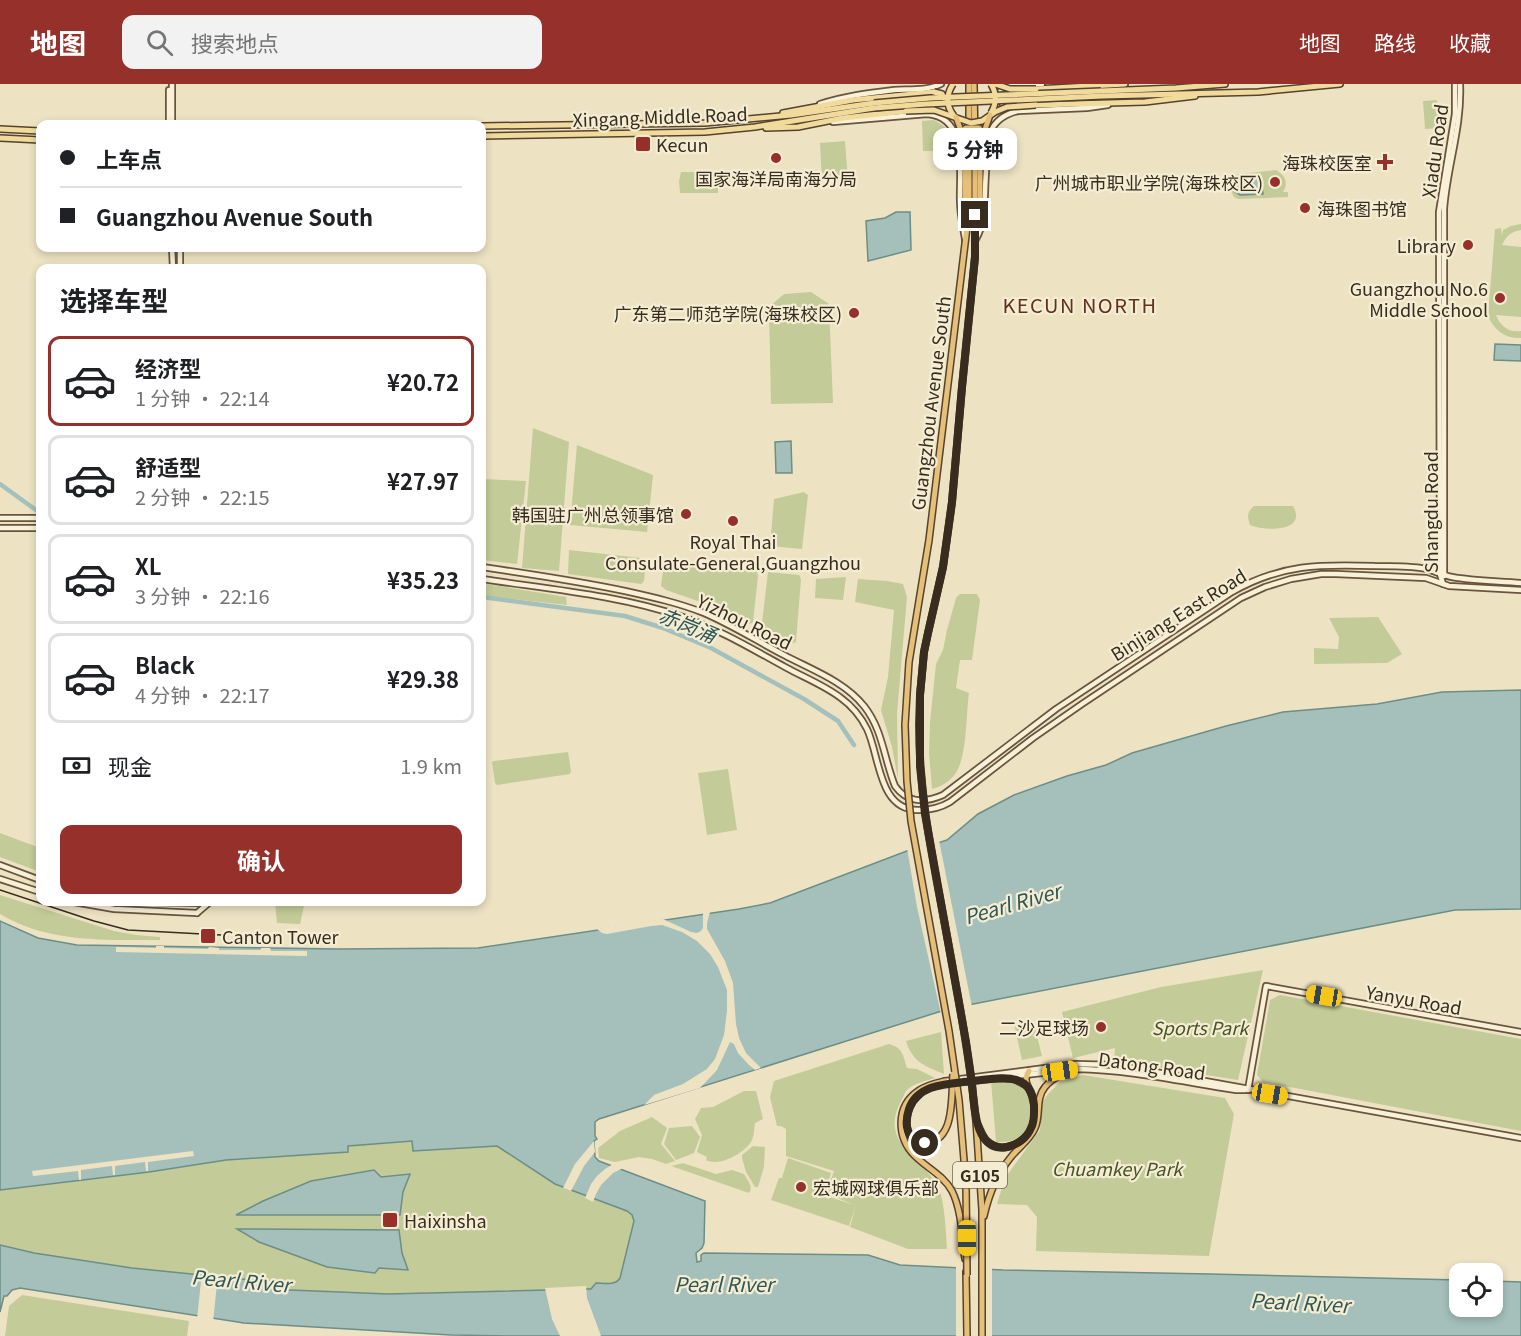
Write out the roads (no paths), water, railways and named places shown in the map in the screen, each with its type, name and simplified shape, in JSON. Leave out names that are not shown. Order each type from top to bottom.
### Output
[{"type":"highway","name":"Guangzhou Avenue South","points":[[954,1063],[911,821],[905,724],[909,662],[929,540],[970,194],[969,84]]},
{"type":"highway","name":"Guangzhou Avenue South","points":[[974,84],[975,241],[952,502],[943,567],[924,652],[920,695],[920,766],[925,814],[966,1042],[976,1121]]},
{"type":"highway","points":[[975,241],[980,212],[981,141],[990,115]]},
{"type":"highway","points":[[956,117],[964,144],[965,241]]},
{"type":"highway","points":[[962,134],[966,128],[979,128],[983,133]]},
{"type":"highway","points":[[945,1083],[922,1092],[910,1105],[907,1126],[915,1141],[935,1142],[944,1135],[950,1111],[954,1063]]},
{"type":"highway","name":"G105","points":[[954,1063],[964,1163],[967,1336]]},
{"type":"highway","points":[[976,1121],[982,1134],[990,1143],[1000,1148],[1021,1141],[1033,1124],[1040,1096],[1045,1087],[1063,1074],[1077,1069]]},
{"type":"highway","points":[[982,1229],[993,1186],[1007,1162],[1032,1134],[1037,1123],[1036,1109],[1027,1086],[1027,1073]]},
{"type":"highway","points":[[1004,1078],[1014,1079],[1027,1086]]},
{"type":"highway","points":[[945,1083],[921,1089],[909,1099],[901,1118],[902,1132],[904,1141],[915,1156],[940,1176],[954,1195],[967,1275]]},
{"type":"highway","name":"G105","points":[[976,1121],[982,1229],[982,1336]]},
{"type":"main road","points":[[170,84],[171,120]]},
{"type":"main road","points":[[953,84],[948,92],[950,110],[960,120],[971,123],[982,121],[1007,107],[1166,100],[1209,94]]},
{"type":"main road","points":[[755,118],[953,84]]},
{"type":"main road","points":[[990,115],[996,100],[993,84],[1042,84]]},
{"type":"main road","points":[[1005,85],[1016,90],[1121,84]]},
{"type":"main road","points":[[1198,84],[1210,85]]},
{"type":"main road","points":[[1102,94],[1225,84]]},
{"type":"main road","points":[[874,105],[930,98],[1268,92],[1340,84]]},
{"type":"main road","name":"Xiadu Road","points":[[1441,222],[1440,197],[1455,114],[1457,84]]},
{"type":"main road","points":[[1005,85],[1008,114]]},
{"type":"main road","points":[[1005,85],[1000,93],[1001,102],[1007,107]]},
{"type":"main road","points":[[937,87],[943,95],[942,109],[939,113]]},
{"type":"main road","points":[[813,107],[847,96],[937,87]]},
{"type":"main road","points":[[975,241],[982,227],[984,214],[987,138],[995,124],[1008,114],[1020,111],[1087,108],[1118,103]]},
{"type":"main road","name":"Xingang Middle Road","points":[[486,126],[692,124],[874,105]]},
{"type":"main road","name":"Xingang Middle Road","points":[[486,136],[694,133],[755,127],[874,105]]},
{"type":"main road","points":[[755,127],[789,128],[843,117],[906,111],[929,110],[956,117]]},
{"type":"main road","points":[[939,113],[954,131],[959,143],[960,209],[965,241]]},
{"type":"main road","points":[[824,122],[939,113]]},
{"type":"main road","points":[[0,129],[36,131]]},
{"type":"main road","points":[[14,130],[14,140]]},
{"type":"main road","points":[[0,138],[36,140]]},
{"type":"main road","name":"Shangdu Road","points":[[1441,222],[1443,584]]},
{"type":"main road","points":[[0,518],[36,518]]},
{"type":"main road","points":[[0,528],[36,528]]},
{"type":"main road","name":"Binjiang East Road","points":[[924,800],[943,795],[1056,709],[1194,616],[1253,580],[1282,571],[1311,566],[1382,566],[1420,568],[1460,578],[1521,583]]},
{"type":"main road","points":[[1381,576],[1382,566]]},
{"type":"main road","name":"Yizhou Road","points":[[486,568],[566,580],[692,608],[843,685],[865,707],[875,724],[899,792],[908,798],[924,800]]},
{"type":"main road","name":"Binjiang East Road","points":[[925,810],[937,808],[964,793],[1033,738],[1182,637],[1253,592],[1284,580],[1321,574],[1381,576],[1425,578],[1457,587],[1521,590]]},
{"type":"main road","name":"Yizhou Road","points":[[486,580],[636,604],[683,616],[724,634],[847,702],[867,729],[882,780],[891,797],[903,807],[925,810]]},
{"type":"main road","points":[[0,865],[36,878]]},
{"type":"main road","points":[[0,879],[36,891]]},
{"type":"main road","points":[[97,906],[197,913],[205,906]]},
{"type":"main road","points":[[197,913],[201,906]]},
{"type":"main road","name":"Yanyu Road","points":[[1248,1090],[1266,986],[1521,1032]]},
{"type":"main road","name":"Datong Road","points":[[945,1083],[1004,1078],[1076,1064],[1116,1065],[1521,1138]]},
{"type":"main road","name":"Datong Road","points":[[1027,1073],[1077,1069],[1113,1071],[1248,1090]]},
{"type":"main road","points":[[945,1083],[1027,1073]]},
{"type":"water","points":[[1260,175],[1263,194],[1240,195],[1234,191],[1238,179]]},
{"type":"water","points":[[896,212],[910,212],[911,250],[868,261],[866,221],[885,218]]},
{"type":"water","points":[[1495,344],[1521,345],[1521,361],[1494,360]]},
{"type":"water","points":[[791,441],[792,473],[776,473],[775,442]]},
{"type":"water","name":"Pearl River","points":[[1521,690],[1521,909],[1455,910],[948,1009],[599,1119],[595,1122],[597,1139],[594,1141],[595,1157],[599,1161],[705,1201],[704,1243],[696,1253],[697,1262],[701,1261],[701,1255],[704,1253],[868,1255],[900,1265],[1003,1270],[1449,1280],[1449,1317],[1503,1317],[1503,1281],[1521,1282],[1521,1336],[451,1335],[244,1323],[20,1288],[4,1296],[0,1312],[0,1245],[34,1253],[132,1268],[261,1281],[261,1285],[266,1289],[388,1294],[591,1289],[596,1283],[612,1283],[620,1278],[634,1221],[632,1215],[627,1211],[555,1184],[497,1146],[413,1151],[412,1141],[348,1146],[348,1152],[226,1160],[0,1190],[0,921],[38,938],[77,945],[337,949],[478,948],[739,909],[770,903],[920,846],[947,840],[978,814],[1014,795],[1106,765],[1132,753],[1283,712],[1377,704],[1442,692]]},
{"type":"water","points":[[374,1170],[381,1177],[410,1174],[403,1192],[400,1215],[236,1215],[311,1181]]},
{"type":"water","points":[[237,1229],[399,1230],[402,1253],[408,1270],[379,1268],[375,1273],[327,1267],[259,1242]]},
{"type":"waterway","name":"赤岗涌","points":[[0,484],[36,510]]},
{"type":"waterway","name":"赤岗涌","points":[[486,598],[625,616],[663,628],[711,648],[804,699],[838,721],[854,745]]},
{"type":"tram line","points":[[0,890],[36,902]]},
{"type":"tram line","points":[[49,906],[128,930],[221,935]]},
{"type":"place","name":"Kecun","points":[[643,144]]},
{"type":"place","name":"国家海洋局南海分局","points":[[776,158]]},
{"type":"place","name":"海珠校医室","points":[[1385,162]]},
{"type":"place","name":"广州城市职业学院(海珠校区)","points":[[1275,182]]},
{"type":"place","name":"海珠图书馆","points":[[1305,208]]},
{"type":"place","name":"Library","points":[[1468,245]]},
{"type":"place","name":"Guangzhou No.6 Middle School","points":[[1500,298]]},
{"type":"place","name":"广东第二师范学院(海珠校区)","points":[[854,313]]},
{"type":"place","name":"韩国驻广州总领事馆","points":[[686,514]]},
{"type":"place","name":"Royal Thai Consulate-General,Guangzhou","points":[[733,521]]},
{"type":"place","name":"Canton Tower","points":[[208,936]]},
{"type":"place","name":"二沙足球场","points":[[1101,1027]]},
{"type":"place","name":"宏城网球俱乐部","points":[[801,1187]]},
{"type":"place","name":"Haixinsha","points":[[390,1220]]},
{"type":"district","name":"KECUN NORTH","points":[[1080,304]]},
{"type":"park label","name":"Sports Park","points":[[1200,1027]]},
{"type":"park label","name":"Chuamkey Park","points":[[1117,1168]]}]
